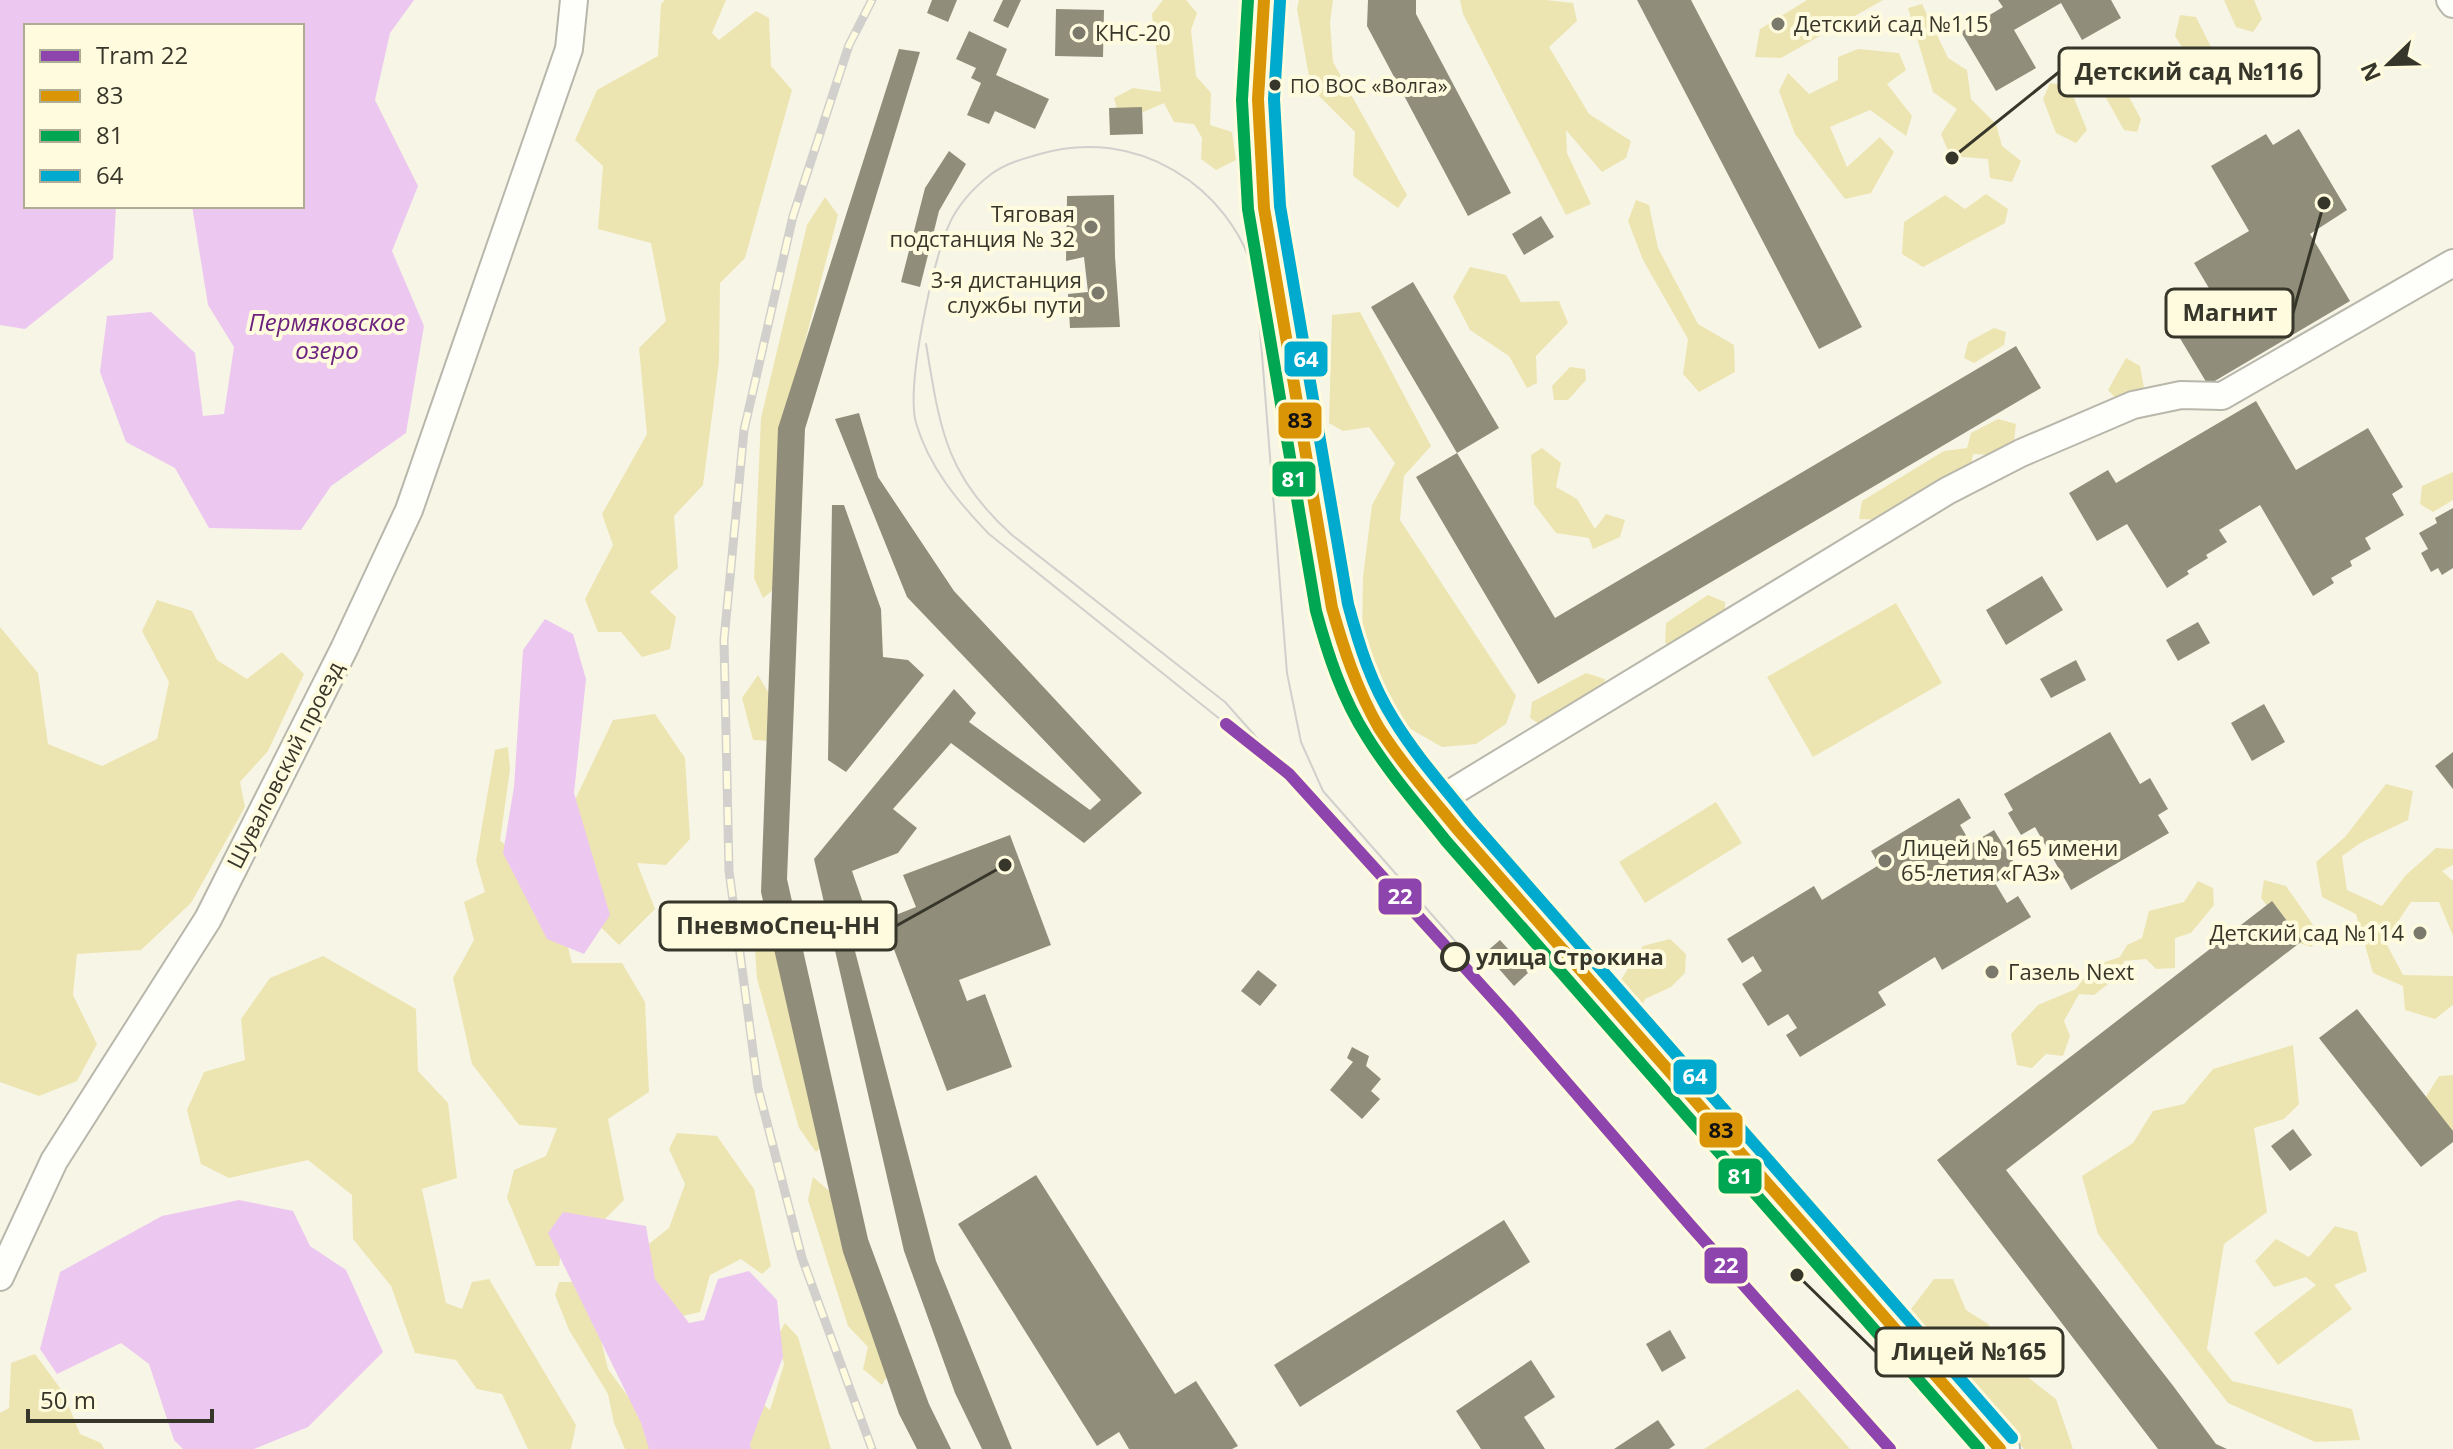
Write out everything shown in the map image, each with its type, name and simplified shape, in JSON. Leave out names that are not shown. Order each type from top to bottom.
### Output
[{"type":"street","name":"Шуваловский проезд","points":[[0,1277],[54,1161],[208,919],[344,649],[409,510],[569,49],[574,0]]},
{"type":"street","points":[[1264,0],[1258,99],[1264,208],[1332,608],[1347,661],[1379,727],[1436,802],[2000,1449]]},
{"type":"street","points":[[1436,802],[1947,491],[2021,453],[2133,405],[2181,395],[2222,396],[2453,263]]},
{"type":"shaded area","points":[[665,0],[726,0],[712,33],[719,40],[756,11],[769,18],[771,66],[792,90],[745,258],[720,283],[719,362],[703,485],[674,516],[678,568],[650,592],[676,617],[670,649],[642,657],[621,632],[598,632],[585,599],[613,545],[602,514],[647,434],[639,348],[666,321],[651,243],[598,229],[603,166],[575,140],[597,90],[658,56],[661,4]]},
{"type":"shaded area","points":[[1163,0],[1186,0],[1197,13],[1191,30],[1196,76],[1211,93],[1210,125],[1232,132],[1236,160],[1216,170],[1201,159],[1202,138],[1194,124],[1174,122],[1164,103],[1134,116],[1117,109],[1114,98],[1133,88],[1161,92],[1152,14]]},
{"type":"shaded area","points":[[1299,0],[1333,0],[1330,22],[1333,62],[1407,195],[1398,208],[1353,176],[1355,132],[1311,88],[1297,9]]},
{"type":"shaded area","points":[[1460,0],[1573,3],[1577,21],[1549,47],[1589,114],[1631,141],[1626,158],[1602,172],[1566,130],[1567,153],[1591,204],[1566,215],[1463,14]]},
{"type":"shaded area","points":[[1807,0],[1883,0],[1781,58],[1755,57],[1760,29]]},
{"type":"shaded area","points":[[2224,0],[2254,0],[2262,19],[2253,32],[2236,27]]},
{"type":"shaded area","points":[[1922,4],[1948,58],[1967,70],[1971,99],[1996,124],[2002,146],[2021,161],[2012,182],[1990,178],[1988,159],[1950,156],[1941,134],[1957,109],[1933,92],[1908,8]]},
{"type":"shaded area","points":[[2180,15],[2196,17],[2216,57],[2213,73],[2194,66],[2175,36]]},
{"type":"shaded area","points":[[1858,49],[1899,53],[1906,70],[1887,84],[1912,116],[1906,136],[1870,110],[1830,127],[1847,167],[1880,137],[1894,152],[1871,193],[1845,199],[1795,134],[1779,91],[1788,73],[1809,94],[1838,80],[1838,57]]},
{"type":"shaded area","points":[[2092,54],[2108,59],[2141,119],[2137,132],[2124,130],[2091,71]]},
{"type":"shaded area","points":[[2050,83],[2069,86],[2087,130],[2076,143],[2056,133],[2043,99]]},
{"type":"shaded area","points":[[1986,194],[2008,209],[2005,223],[1923,267],[1902,254],[1904,222],[1945,195],[1965,209]]},
{"type":"shaded area","points":[[825,197],[838,215],[782,430],[778,586],[763,598],[754,578],[761,418],[807,225]]},
{"type":"shaded area","points":[[1636,200],[1649,205],[1658,248],[1698,324],[1734,345],[1735,372],[1699,392],[1683,374],[1688,339],[1643,260],[1628,221]]},
{"type":"shaded area","points":[[1470,267],[1506,275],[1521,302],[1559,301],[1568,323],[1536,356],[1537,383],[1527,388],[1509,356],[1470,330],[1453,297]]},
{"type":"shaded area","points":[[1360,312],[1431,446],[1404,476],[1400,520],[1516,696],[1506,724],[1476,744],[1442,747],[1402,724],[1378,687],[1362,643],[1363,577],[1372,505],[1395,463],[1369,427],[1343,431],[1329,423],[1332,315]]},
{"type":"shaded area","points":[[1994,328],[2006,332],[2004,345],[1974,363],[1964,358],[1968,342]]},
{"type":"shaded area","points":[[2126,358],[2140,366],[2145,394],[2122,405],[2108,390]]},
{"type":"shaded area","points":[[1570,367],[1585,369],[1586,380],[1568,400],[1554,400],[1552,386]]},
{"type":"shaded area","points":[[1998,419],[2016,424],[2014,441],[1991,455],[1973,454],[1971,466],[1884,520],[1859,519],[1862,501],[1944,451],[1967,448],[1971,433]]},
{"type":"shaded area","points":[[1542,448],[1561,463],[1556,487],[1577,499],[1595,529],[1606,514],[1625,520],[1620,537],[1593,549],[1589,538],[1556,533],[1534,504],[1531,455]]},
{"type":"shaded area","points":[[2453,472],[2453,500],[2433,512],[2420,504],[2422,486]]},
{"type":"shaded area","points":[[1708,595],[1725,602],[1725,619],[1681,648],[1665,643],[1666,623]]},
{"type":"shaded area","points":[[157,600],[192,611],[217,660],[247,679],[282,652],[304,674],[268,751],[240,782],[245,807],[191,903],[141,950],[77,954],[73,995],[97,1044],[77,1081],[39,1096],[0,1082],[0,627],[38,673],[48,744],[102,766],[157,739],[169,682],[142,631]]},
{"type":"shaded area","points":[[1896,603],[1942,683],[1813,757],[1767,677]]},
{"type":"shaded area","points":[[1586,673],[1605,679],[1603,692],[1543,726],[1530,718],[1532,702]]},
{"type":"shaded area","points":[[758,675],[773,700],[771,741],[753,740],[742,698]]},
{"type":"shaded area","points":[[655,714],[685,758],[690,839],[666,865],[637,863],[655,909],[619,945],[577,904],[564,823],[613,720]]},
{"type":"shaded area","points":[[508,747],[510,769],[500,841],[549,872],[572,963],[622,963],[645,1002],[649,1092],[608,1119],[624,1200],[599,1225],[564,1228],[559,1266],[536,1266],[507,1198],[514,1170],[546,1156],[557,1128],[519,1125],[472,1064],[453,978],[474,940],[464,902],[485,892],[476,861],[495,750]]},
{"type":"shaded area","points":[[2386,784],[2413,791],[2408,820],[2362,842],[2342,856],[2347,890],[2382,906],[2405,876],[2436,848],[2453,849],[2453,865],[2442,871],[2453,881],[2453,936],[2439,902],[2411,902],[2385,941],[2403,975],[2453,976],[2453,1005],[2435,1019],[2405,1010],[2403,986],[2373,973],[2356,914],[2322,897],[2316,862],[2345,837]]},
{"type":"shaded area","points":[[1716,802],[1742,843],[1645,903],[1619,862]]},
{"type":"shaded area","points":[[2264,880],[2286,886],[2318,932],[2312,947],[2295,942],[2261,898]]},
{"type":"shaded area","points":[[2198,881],[2213,888],[2214,905],[2191,933],[2175,938],[2175,968],[2156,969],[2146,959],[2124,961],[2121,974],[2094,995],[2079,994],[2064,1021],[2070,1036],[2063,1056],[2046,1054],[2032,1068],[2017,1065],[2011,1034],[2038,1005],[2076,989],[2093,966],[2120,957],[2127,945],[2142,938],[2149,911],[2184,902]]},
{"type":"shaded area","points":[[757,903],[770,911],[825,1144],[816,1152],[799,1128],[757,979],[753,920]]},
{"type":"shaded area","points":[[1670,939],[1686,954],[1685,973],[1671,987],[1645,999],[1640,1011],[1631,1007],[1620,981],[1643,946]]},
{"type":"shaded area","points":[[323,956],[416,1009],[418,1071],[448,1103],[457,1178],[422,1189],[446,1303],[462,1309],[472,1282],[489,1279],[576,1425],[571,1449],[528,1449],[502,1394],[477,1389],[456,1360],[415,1353],[391,1286],[353,1239],[352,1195],[308,1160],[229,1178],[201,1164],[187,1110],[204,1072],[245,1060],[241,1019],[270,978]]},
{"type":"shaded area","points":[[2293,1045],[2299,1104],[2284,1119],[2254,1128],[2267,1212],[2224,1244],[2207,1349],[2232,1381],[2352,1409],[2360,1440],[2315,1442],[2228,1403],[2098,1234],[2082,1176],[2133,1143],[2153,1111],[2184,1104],[2213,1069]]},
{"type":"shaded area","points":[[2453,1075],[2453,1137],[2424,1100],[2439,1076]]},
{"type":"shaded area","points":[[677,1133],[717,1136],[754,1189],[771,1266],[762,1274],[741,1259],[710,1275],[700,1312],[678,1317],[652,1285],[645,1247],[669,1228],[685,1184],[669,1149]]},
{"type":"shaded area","points":[[813,1177],[834,1195],[891,1370],[882,1385],[863,1369],[868,1347],[848,1326],[808,1200]]},
{"type":"shaded area","points":[[2335,1226],[2357,1232],[2367,1271],[2334,1285],[2352,1309],[2278,1365],[2254,1333],[2316,1285],[2306,1277],[2274,1287],[2255,1261],[2276,1239],[2309,1257]]},
{"type":"shaded area","points":[[1934,1279],[1953,1279],[1966,1310],[1988,1324],[2012,1365],[2056,1399],[2073,1449],[2024,1449],[1982,1402],[1911,1309]]},
{"type":"shaded area","points":[[559,1282],[580,1282],[594,1311],[608,1369],[639,1412],[650,1449],[625,1449],[614,1423],[608,1394],[569,1330],[555,1295]]},
{"type":"shaded area","points":[[785,1323],[798,1337],[831,1449],[737,1449],[752,1395],[770,1410],[784,1364],[777,1337]]},
{"type":"shaded area","points":[[35,1354],[63,1392],[80,1434],[101,1443],[104,1449],[0,1449],[0,1413],[9,1408],[11,1363]]},
{"type":"shaded area","points":[[1798,1389],[1850,1449],[1704,1449]]},
{"type":"water","name":"Пермяковское озеро","points":[[0,0],[414,0],[390,33],[375,100],[418,186],[392,251],[424,326],[406,433],[331,486],[301,530],[209,528],[175,468],[126,442],[100,372],[107,316],[151,312],[195,353],[203,416],[224,414],[234,347],[208,305],[192,208],[304,208],[304,24],[24,24],[24,208],[116,208],[113,259],[25,329],[0,325]]},
{"type":"water","points":[[545,619],[573,634],[586,679],[574,793],[610,915],[584,954],[547,939],[503,853],[514,787],[523,650]]},
{"type":"water","points":[[239,1200],[293,1211],[310,1246],[346,1270],[383,1352],[308,1427],[254,1449],[183,1449],[174,1440],[149,1364],[121,1343],[57,1374],[40,1349],[60,1272],[162,1216]]},
{"type":"water","points":[[563,1212],[646,1226],[655,1279],[689,1323],[704,1320],[718,1279],[749,1271],[777,1300],[783,1357],[750,1444],[751,1449],[649,1449],[641,1423],[548,1233]]},
{"type":"building","points":[[932,0],[957,0],[948,22],[927,13]]},
{"type":"building","points":[[1003,0],[1021,0],[1008,28],[993,21]]},
{"type":"building","points":[[1368,0],[1416,0],[1416,14],[1511,193],[1468,216],[1367,26]]},
{"type":"building","points":[[1637,0],[1691,0],[1862,327],[1819,349]]},
{"type":"building","points":[[1998,0],[2111,0],[2121,18],[2082,40],[2061,3],[2014,30],[2036,68],[1996,91],[1961,32],[2003,7]]},
{"type":"building","name":"КНС-20","points":[[1056,9],[1104,10],[1103,57],[1055,56]]},
{"type":"building","points":[[969,31],[1007,49],[996,75],[1049,99],[1035,129],[995,111],[989,124],[967,115],[981,83],[971,78],[976,68],[956,59]]},
{"type":"building","points":[[899,49],[920,52],[805,429],[787,879],[868,1239],[929,1404],[951,1449],[917,1449],[899,1414],[843,1252],[761,892],[778,428]]},
{"type":"building","points":[[1142,107],[1143,134],[1110,135],[1109,108]]},
{"type":"building","points":[[2299,129],[2347,210],[2310,234],[2350,301],[2208,385],[2178,335],[2222,310],[2194,263],[2249,231],[2211,166],[2266,134],[2273,145]]},
{"type":"building","points":[[949,151],[966,164],[939,211],[920,287],[901,282],[925,188]]},
{"type":"building","points":[[1114,195],[1120,327],[1070,328],[1068,294],[1088,292],[1084,257],[1066,261],[1067,196]]},
{"type":"building","points":[[1541,216],[1554,237],[1524,255],[1512,234]]},
{"type":"building","points":[[1413,282],[1499,428],[1457,453],[1371,307]]},
{"type":"building","points":[[2016,346],[2041,388],[1538,684],[1416,477],[1457,453],[1555,618]]},
{"type":"building","points":[[2256,401],[2296,470],[2368,428],[2403,487],[2392,494],[2404,515],[2365,538],[2371,549],[2350,561],[2352,566],[2331,578],[2334,583],[2313,596],[2260,505],[2219,530],[2227,542],[2206,555],[2208,558],[2167,588],[2127,524],[2097,541],[2069,493],[2108,470],[2116,483]]},
{"type":"building","points":[[859,413],[878,477],[954,591],[1142,793],[1084,843],[951,743],[893,809],[917,828],[898,853],[852,871],[870,923],[850,932],[936,1261],[1012,1449],[982,1449],[955,1393],[904,1251],[814,859],[954,689],[976,713],[969,722],[1090,810],[1101,800],[907,597],[835,419]]},
{"type":"building","points":[[832,505],[844,505],[881,609],[883,657],[908,660],[924,675],[846,772],[828,760]]},
{"type":"building","points":[[2453,508],[2453,568],[2442,575],[2438,568],[2431,572],[2421,553],[2428,549],[2419,533],[2437,523],[2435,518]]},
{"type":"building","points":[[2042,576],[2063,610],[2006,645],[1986,610]]},
{"type":"building","points":[[2198,622],[2210,643],[2178,661],[2166,640]]},
{"type":"building","points":[[2076,660],[2086,680],[2051,698],[2040,679]]},
{"type":"building","points":[[2264,704],[2285,742],[2252,761],[2231,723]]},
{"type":"building","points":[[2110,732],[2140,784],[2150,778],[2168,809],[2158,815],[2169,833],[2071,890],[2035,827],[2021,835],[2008,813],[2013,810],[2004,794]]},
{"type":"building","points":[[2453,752],[2453,789],[2435,766]]},
{"type":"building","points":[[1959,798],[1971,818],[1960,825],[1971,844],[1994,830],[2018,869],[1995,883],[2007,903],[2018,896],[2031,917],[1942,970],[1935,957],[1878,992],[1886,1005],[1800,1057],[1786,1035],[1797,1028],[1788,1014],[1768,1026],[1742,984],[1762,971],[1753,956],[1742,963],[1727,939],[1814,886],[1822,900],[1879,865],[1871,851]]},
{"type":"building","points":[[1010,835],[1051,945],[959,980],[967,1001],[985,994],[1012,1067],[947,1091],[883,920],[916,907],[903,875]]},
{"type":"building","points":[[2272,901],[2302,941],[2006,1170],[2216,1444],[2227,1449],[2158,1449],[1937,1160]]},
{"type":"building","points":[[1500,940],[1529,972],[1514,986],[1485,953]]},
{"type":"building","points":[[1258,970],[1277,985],[1260,1006],[1241,991]]},
{"type":"building","points":[[2357,1009],[2453,1131],[2453,1142],[2421,1167],[2319,1038]]},
{"type":"building","points":[[1352,1047],[1369,1056],[1366,1066],[1381,1079],[1371,1091],[1380,1099],[1362,1119],[1330,1090],[1353,1062],[1347,1058]]},
{"type":"building","points":[[2293,1129],[2312,1155],[2290,1171],[2271,1146]]},
{"type":"building","points":[[1036,1175],[1175,1394],[1196,1381],[1238,1446],[1232,1449],[1129,1449],[1119,1432],[1097,1446],[958,1224]]},
{"type":"building","points":[[1504,1220],[1530,1262],[1300,1407],[1274,1365]]},
{"type":"building","points":[[1670,1330],[1686,1358],[1662,1372],[1646,1344]]},
{"type":"building","points":[[1531,1360],[1555,1397],[1524,1417],[1545,1449],[1481,1449],[1456,1411]]},
{"type":"building","points":[[1658,1420],[1675,1445],[1669,1449],[1614,1449]]},
{"type":"tram line","points":[[1226,724],[989,534],[946,483],[922,439],[916,423],[915,382],[922,325],[942,245],[951,220],[966,198],[990,175],[1014,162],[1075,147],[1110,148],[1143,156],[1174,170],[1201,190],[1225,215],[1243,245],[1256,279],[1287,673],[1301,742],[1323,791],[1463,950]]},
{"type":"tram line","points":[[926,344],[942,426],[949,448],[972,492],[1012,535],[1225,702],[1289,774]]},
{"type":"tram line","name":"22","points":[[1226,724],[1289,774],[1508,1015],[1890,1449]]},
{"type":"railway","points":[[872,0],[849,45],[793,216],[744,430],[724,640],[729,871],[758,1088],[802,1258],[872,1449]]},
{"type":"transit line","name":"81","points":[[1248,0],[1242,100],[1248,209],[1316,611],[1350,707],[1385,764],[1446,841],[1979,1449]]},
{"type":"transit line","name":"83","points":[[1264,0],[1258,99],[1264,208],[1332,608],[1352,670],[1371,714],[1397,754],[1458,830],[2000,1449]]},
{"type":"transit line","name":"64","points":[[1280,1],[1274,99],[1280,206],[1348,604],[1361,649],[1379,692],[1412,746],[1470,820],[2012,1438]]},
{"type":"place","name":"Детский сад №115","points":[[1778,24]]},
{"type":"place","name":"КНС-20","points":[[1079,33]]},
{"type":"place","name":"ПО ВОС «Волга»","points":[[1275,85]]},
{"type":"place","name":"Детский сад №116","points":[[1952,158]]},
{"type":"place","name":"Магнит","points":[[2324,203]]},
{"type":"place","name":"Тяговая подстанция № 32","points":[[1091,227]]},
{"type":"place","name":"3-я дистанция службы пути","points":[[1098,293]]},
{"type":"place","name":"Лицей № 165 имени 65-летия «ГАЗ»","points":[[1885,861]]},
{"type":"place","name":"ПневмоСпец-НН","points":[[1005,865]]},
{"type":"place","name":"Детский сад №114","points":[[2420,933]]},
{"type":"place","name":"улица Строкина","points":[[1455,957]]},
{"type":"place","name":"Газель Next","points":[[1992,972]]},
{"type":"place","name":"Лицей №165","points":[[1797,1275]]}]
